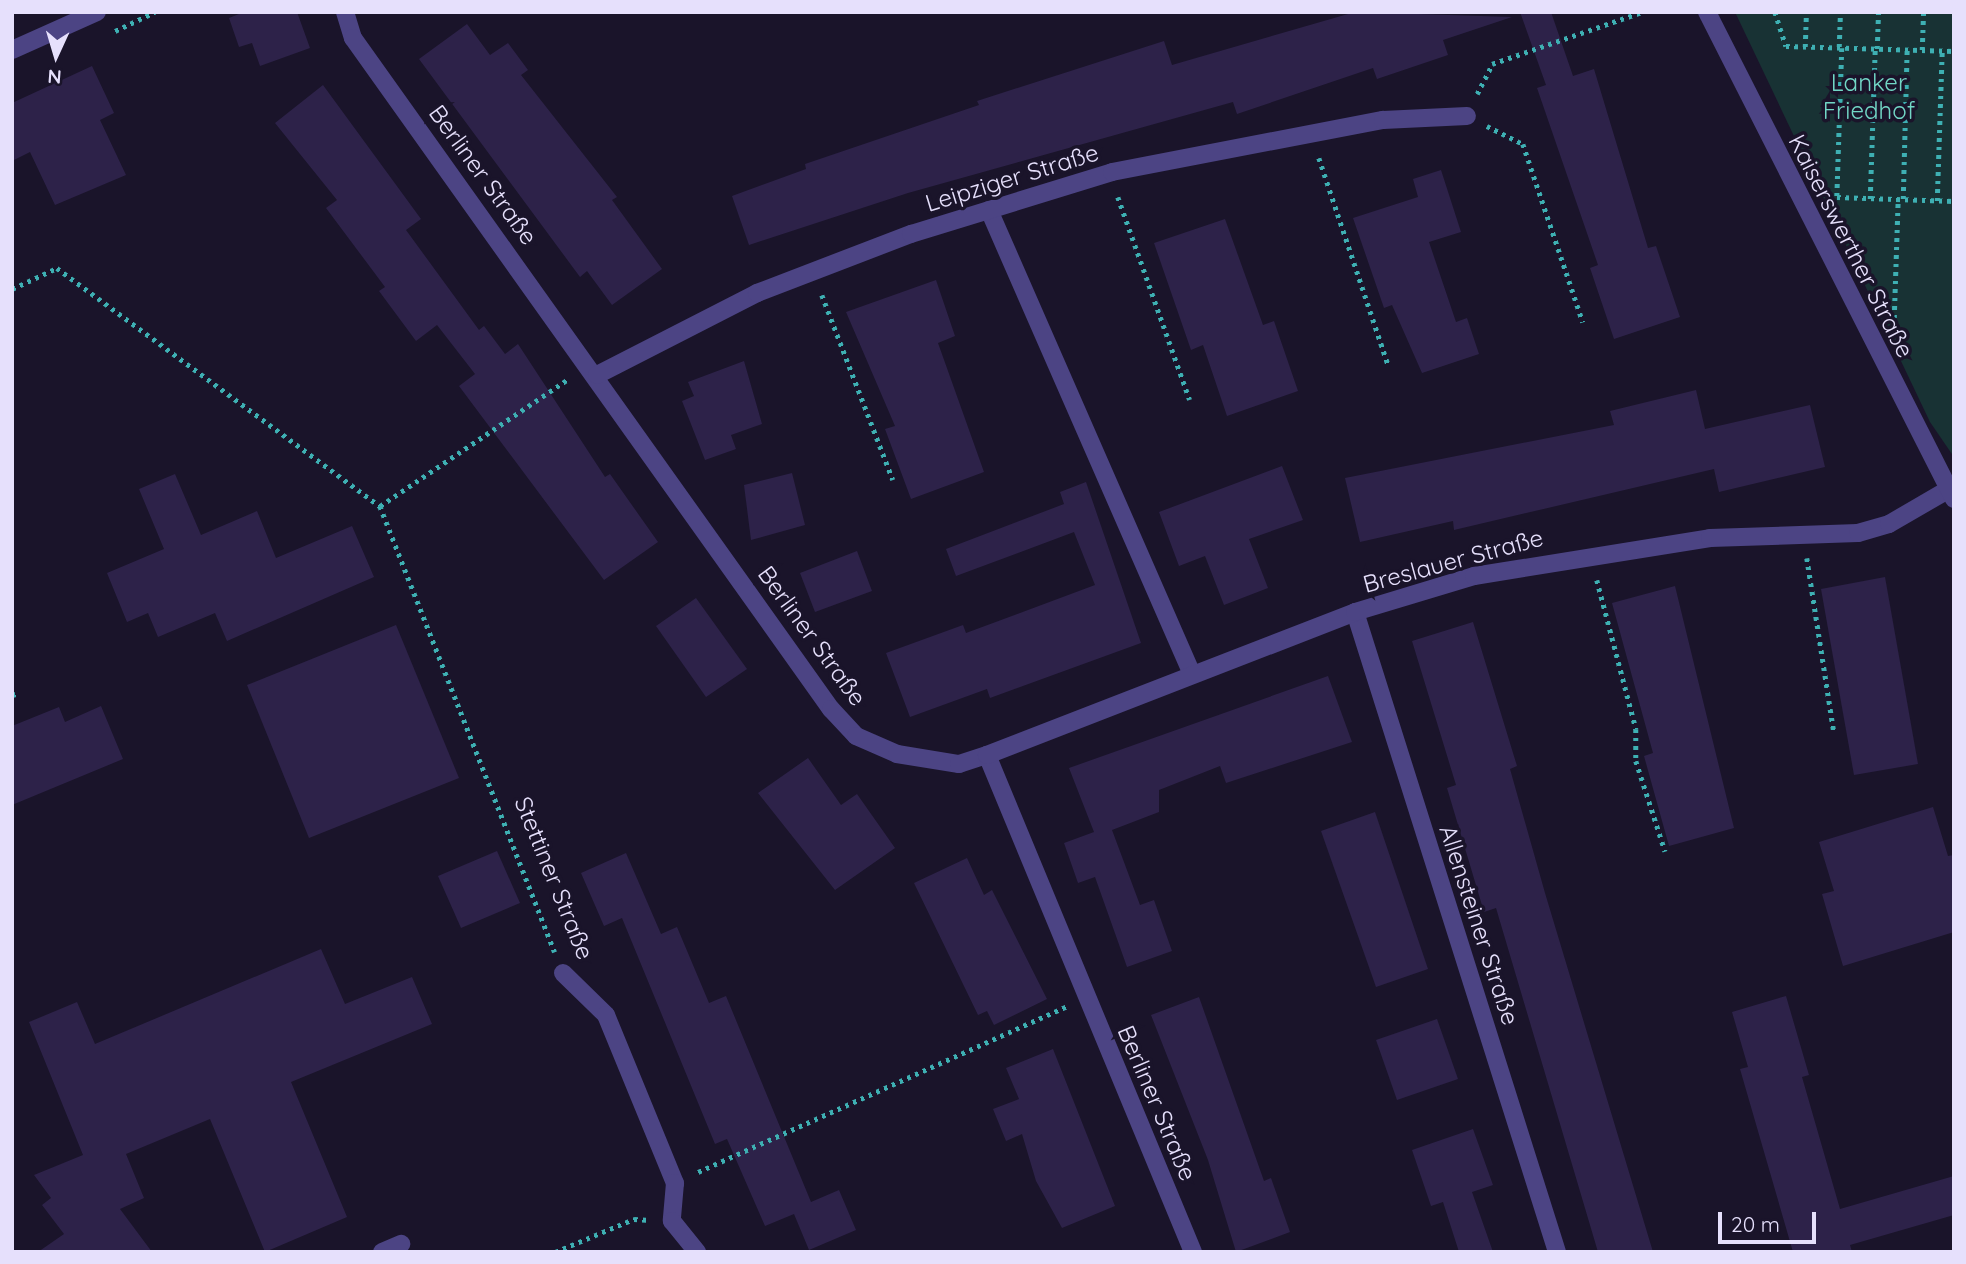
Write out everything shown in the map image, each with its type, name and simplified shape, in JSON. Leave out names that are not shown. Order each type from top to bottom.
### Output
[{"type":"street","points":[[12,50],[97,12]]},
{"type":"street","name":"Berliner Straße","points":[[345,12],[353,38],[856,736],[897,754],[959,764],[987,755],[1192,1252]]},
{"type":"street","name":"Kaiserswerther Straße","points":[[1707,12],[1950,495]]},
{"type":"street","name":"Leipziger Straße","points":[[594,370],[757,293],[989,210],[1112,172],[1383,120],[1467,116]]},
{"type":"street","points":[[989,210],[1192,674]]},
{"type":"street","name":"Breslauer Straße","points":[[987,755],[1355,612],[1474,576],[1592,552],[1710,538],[1806,536],[1889,524],[1950,495]]},
{"type":"street","name":"Allensteiner Straße","points":[[1355,612],[1557,1252]]},
{"type":"street","name":"Stettiner Straße","points":[[563,973],[606,1015],[675,1183],[672,1222]]},
{"type":"street","points":[[672,1222],[697,1252]]},
{"type":"street","points":[[382,1252],[401,1244]]},
{"type":"path","points":[[1583,322],[1522,144],[1467,116],[1492,64],[1642,12]]},
{"type":"path","points":[[1775,12],[1786,46],[1954,51]]},
{"type":"path","points":[[1805,12],[1805,47]]},
{"type":"path","points":[[1840,12],[1837,197],[1954,201]]},
{"type":"path","points":[[1870,199],[1878,12]]},
{"type":"path","points":[[1922,50],[1923,12]]},
{"type":"path","points":[[1895,318],[1907,49]]},
{"type":"path","points":[[1937,201],[1942,51]]},
{"type":"path","points":[[1315,133],[1321,178],[1388,364]]},
{"type":"path","points":[[1112,172],[1190,400]]},
{"type":"path","points":[[12,289],[57,268],[380,506],[594,370]]},
{"type":"path","points":[[813,272],[893,480]]},
{"type":"path","name":"Stettiner Straße","points":[[380,506],[563,973]]},
{"type":"path","points":[[1806,536],[1834,733]]},
{"type":"path","points":[[1592,552],[1636,729],[1636,761],[1665,851]]},
{"type":"path","points":[[675,1183],[1086,997]]},
{"type":"path","points":[[555,1252],[634,1219],[672,1222]]},
{"type":"green space","name":"Lanker Friedhof","points":[[1735,12],[1954,12],[1954,457],[1930,422]]},
{"type":"building","points":[[244,12],[297,12],[310,48],[260,66],[252,43],[239,47],[229,18]]},
{"type":"building","points":[[1355,12],[1512,17],[1443,40],[1448,55],[1377,79],[1373,68],[1237,114],[1233,102],[908,193],[749,245],[732,196],[806,169],[805,164],[979,105],[977,101],[1164,41],[1172,65]]},
{"type":"building","points":[[1520,12],[1551,12],[1573,76],[1594,69],[1648,248],[1656,246],[1680,317],[1614,339],[1590,268],[1598,265],[1537,88],[1546,85]]},
{"type":"building","points":[[467,24],[490,55],[508,43],[528,70],[521,75],[617,197],[612,200],[662,269],[612,305],[587,271],[580,277],[419,59]]},
{"type":"building","points":[[92,66],[114,113],[100,120],[126,175],[55,205],[30,152],[12,161],[12,103]]},
{"type":"building","points":[[323,85],[421,219],[406,230],[479,330],[484,326],[505,354],[518,344],[605,477],[610,474],[658,542],[604,580],[459,386],[475,374],[437,325],[416,341],[379,291],[385,287],[326,208],[337,200],[275,123]]},
{"type":"building","points":[[1441,170],[1461,232],[1429,242],[1456,322],[1467,318],[1479,354],[1422,373],[1392,305],[1384,308],[1353,218],[1418,197],[1413,179]]},
{"type":"building","points":[[1225,219],[1263,325],[1274,321],[1298,391],[1227,416],[1203,345],[1191,350],[1154,243]]},
{"type":"building","points":[[936,280],[955,336],[938,343],[984,472],[911,499],[885,429],[895,426],[846,312]]},
{"type":"building","points":[[744,361],[762,424],[731,435],[736,449],[705,460],[682,401],[694,396],[688,382]]},
{"type":"building","points":[[1696,390],[1705,429],[1810,405],[1825,467],[1719,492],[1714,469],[1454,530],[1453,521],[1360,542],[1345,478],[1614,425],[1610,411]]},
{"type":"building","points":[[1282,466],[1303,520],[1249,539],[1268,588],[1224,605],[1205,556],[1179,566],[1159,512]]},
{"type":"building","points":[[792,473],[805,525],[751,540],[744,485]]},
{"type":"building","points":[[175,474],[201,535],[257,511],[276,558],[352,526],[374,577],[227,641],[215,613],[158,637],[148,613],[127,622],[107,573],[164,549],[139,489]]},
{"type":"building","points":[[1086,482],[1141,643],[990,698],[987,689],[910,717],[886,653],[963,625],[966,633],[1095,585],[1074,532],[956,576],[946,549],[1064,504],[1060,492]]},
{"type":"building","points":[[857,551],[872,591],[815,612],[800,573]]},
{"type":"building","points":[[1885,577],[1918,764],[1854,775],[1821,589]]},
{"type":"building","points":[[1675,586],[1734,828],[1669,846],[1644,756],[1653,753],[1612,603]]},
{"type":"building","points":[[696,598],[747,669],[706,697],[656,626]]},
{"type":"building","points":[[1473,622],[1517,766],[1510,769],[1545,893],[1653,1252],[1598,1252],[1496,908],[1484,912],[1447,788],[1456,785],[1412,641]]},
{"type":"building","points":[[396,625],[459,778],[309,838],[247,685]]},
{"type":"building","points":[[1328,676],[1352,742],[1226,783],[1220,766],[1159,790],[1159,812],[1112,830],[1140,905],[1154,900],[1172,951],[1127,967],[1095,877],[1078,883],[1064,843],[1094,832],[1069,768]]},
{"type":"building","points":[[101,706],[123,759],[12,805],[12,726],[59,707],[65,722]]},
{"type":"building","points":[[808,758],[841,805],[857,794],[895,848],[835,890],[758,793]]},
{"type":"building","points":[[1933,807],[1948,856],[1954,855],[1954,932],[1843,966],[1822,894],[1834,891],[1819,842]]},
{"type":"building","points":[[1375,812],[1428,969],[1376,987],[1321,831]]},
{"type":"building","points":[[497,851],[520,903],[461,928],[438,876]]},
{"type":"building","points":[[626,853],[661,934],[677,927],[709,1003],[726,996],[811,1202],[839,1190],[856,1230],[809,1250],[794,1214],[765,1226],[727,1139],[715,1144],[622,918],[604,926],[581,873]]},
{"type":"building","points":[[967,858],[984,895],[992,890],[1047,999],[994,1025],[987,1011],[978,1015],[914,883]]},
{"type":"building","points":[[321,949],[345,1004],[412,977],[432,1024],[291,1082],[347,1217],[265,1252],[210,1119],[126,1154],[144,1198],[120,1209],[152,1252],[38,1252],[64,1234],[42,1205],[51,1198],[34,1175],[83,1155],[29,1022],[77,1002],[95,1044]]},
{"type":"building","points":[[1786,996],[1809,1075],[1802,1077],[1840,1209],[1954,1176],[1954,1215],[1850,1245],[1852,1252],[1793,1252],[1740,1069],[1748,1067],[1732,1012]]},
{"type":"building","points":[[1199,997],[1264,1181],[1271,1178],[1290,1232],[1236,1252],[1208,1160],[1151,1015]]},
{"type":"building","points":[[1437,1019],[1458,1079],[1397,1100],[1376,1040]]},
{"type":"building","points":[[1053,1049],[1115,1206],[1062,1228],[1036,1181],[1022,1134],[1006,1141],[993,1109],[1019,1099],[1006,1068]]},
{"type":"building","points":[[1473,1129],[1493,1185],[1472,1192],[1493,1252],[1459,1252],[1443,1202],[1431,1206],[1412,1150]]}]
